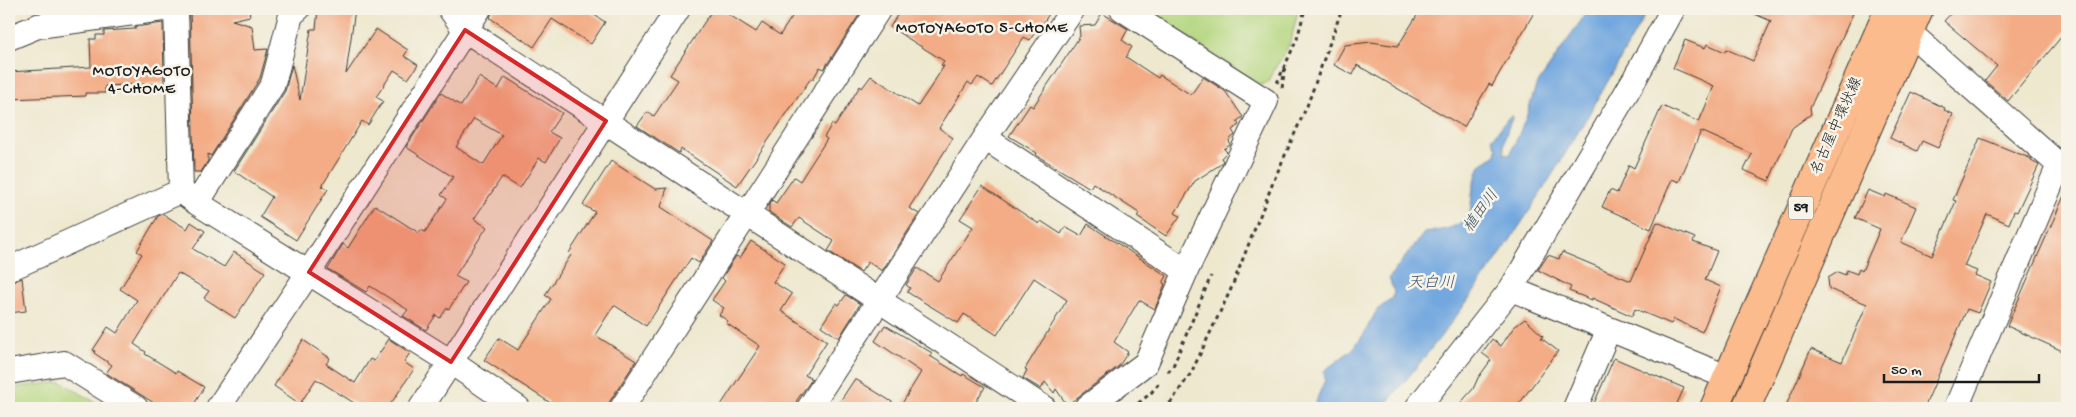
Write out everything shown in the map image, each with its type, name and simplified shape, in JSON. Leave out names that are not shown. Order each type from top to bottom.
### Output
[{"type":"main road","name":"名古屋中環状線","points":[[1714,408],[1889,9]]},
{"type":"main road","name":"名古屋中環状線","points":[[1746,408],[1914,20]]},
{"type":"street","points":[[9,38],[38,26],[163,9]]},
{"type":"street","points":[[176,9],[189,197]]},
{"type":"street","points":[[9,269],[189,197],[273,84],[291,15],[298,9]]},
{"type":"street","points":[[450,9],[465,30],[1044,408]]},
{"type":"street","points":[[218,408],[309,272],[478,9]]},
{"type":"street","points":[[421,408],[678,9]]},
{"type":"street","points":[[622,408],[879,9]]},
{"type":"street","points":[[809,408],[1073,9]]},
{"type":"street","points":[[1086,408],[1146,363],[1186,271],[1266,102],[1122,9]]},
{"type":"street","points":[[1417,408],[1511,289],[1635,78],[1673,9]]},
{"type":"street","points":[[1914,20],[2063,169],[1956,408]]},
{"type":"street","points":[[986,138],[1186,271]]},
{"type":"street","points":[[189,197],[451,362],[518,408]]},
{"type":"street","points":[[1511,289],[1727,377]]},
{"type":"street","points":[[1575,408],[1609,329]]},
{"type":"street","points":[[9,372],[64,364],[136,408]]},
{"type":"path","points":[[1266,102],[1286,66],[1305,9]]},
{"type":"path","points":[[1163,408],[1171,402],[1191,373],[1231,289],[1274,180],[1307,106],[1342,9]]},
{"type":"highlighted area","points":[[465,30],[606,121],[451,362],[309,272]]},
{"type":"green space","points":[[1144,9],[1298,9],[1288,46],[1268,82],[1261,85]]},
{"type":"green space","points":[[61,382],[105,408],[9,408],[9,388]]},
{"type":"water","name":"天白川","points":[[1589,9],[1648,9],[1558,165],[1493,265],[1421,362],[1382,408],[1313,408],[1325,380],[1324,371],[1353,349],[1364,334],[1377,310],[1393,298],[1394,292],[1389,278],[1424,233],[1444,230],[1459,224],[1470,215],[1473,187],[1480,165],[1496,155],[1497,148],[1492,139],[1509,117],[1513,116],[1504,143],[1504,153],[1510,155],[1526,118],[1536,86]]},
{"type":"building","points":[[190,9],[249,9],[250,16],[232,20],[252,26],[255,50],[268,49],[260,78],[211,156],[208,154],[208,161],[201,172],[194,172]]},
{"type":"building","points":[[318,9],[355,9],[346,74],[376,29],[408,50],[404,56],[418,65],[408,79],[394,70],[376,97],[383,101],[368,125],[362,121],[322,186],[328,189],[296,240],[260,217],[272,197],[234,171],[285,91],[292,65],[300,100],[311,29],[316,29]]},
{"type":"building","points":[[493,9],[585,9],[605,22],[591,44],[552,19],[534,47],[490,18]]},
{"type":"building","points":[[713,9],[720,9],[756,32],[762,23],[780,35],[797,9],[863,9],[824,69],[820,67],[813,79],[811,78],[737,186],[681,149],[679,153],[637,126],[647,112],[654,116],[678,80],[670,75]]},
{"type":"building","points":[[901,9],[1052,9],[1039,30],[1037,29],[1030,40],[1024,37],[992,86],[978,77],[972,85],[968,82],[939,128],[953,138],[909,208],[919,214],[882,271],[868,262],[861,272],[828,251],[834,241],[799,218],[792,227],[769,212],[769,205],[772,200],[776,203],[794,177],[800,181],[827,139],[824,137],[832,124],[835,126],[860,86],[862,88],[871,76],[918,106],[944,66],[941,65],[944,61],[890,27]]},
{"type":"building","points":[[1421,9],[1536,9],[1492,86],[1489,84],[1464,127],[1357,65],[1353,75],[1334,65],[1345,45],[1371,42],[1398,46]]},
{"type":"building","points":[[1743,9],[1855,9],[1810,108],[1811,114],[1792,128],[1769,181],[1744,170],[1752,154],[1701,131],[1679,182],[1672,179],[1651,229],[1602,207],[1610,190],[1617,193],[1629,165],[1634,168],[1662,106],[1699,122],[1714,86],[1673,68],[1685,40],[1705,48],[1707,44],[1725,52],[1726,49],[1753,61],[1771,21]]},
{"type":"building","points":[[1955,9],[2067,9],[2067,30],[2008,101],[1985,81],[1997,66],[1944,21]]},
{"type":"building","points":[[1102,13],[1128,29],[1122,40],[1132,47],[1126,57],[1158,78],[1160,75],[1191,95],[1203,77],[1225,91],[1243,117],[1237,121],[1239,125],[1232,130],[1235,135],[1229,140],[1230,145],[1224,149],[1227,152],[1221,158],[1223,161],[1195,181],[1175,213],[1180,216],[1166,236],[1137,217],[1139,213],[1093,183],[1090,188],[1009,136],[1030,105],[1033,107],[1080,36],[1079,26],[1095,25]]},
{"type":"building","points":[[163,23],[164,83],[105,86],[105,93],[85,93],[85,96],[9,99],[9,72],[91,67],[90,39],[96,39],[96,35],[104,35],[104,31],[135,29],[135,27]]},
{"type":"building","points":[[479,77],[498,89],[505,77],[562,113],[549,132],[560,138],[546,162],[539,158],[520,188],[502,177],[474,219],[487,227],[455,276],[466,282],[449,309],[447,308],[440,318],[436,315],[426,330],[403,316],[408,310],[370,286],[366,292],[328,269],[343,244],[348,248],[375,205],[419,233],[421,230],[425,232],[447,199],[441,195],[453,177],[406,147],[441,93],[461,106]],"holes":[[[474,119],[502,135],[483,165],[456,147]]]},
{"type":"building","points":[[1911,92],[1945,108],[1944,110],[1953,114],[1938,148],[1922,141],[1917,151],[1890,138]]},
{"type":"building","points":[[1980,138],[2032,159],[2031,161],[2039,165],[2017,212],[2014,211],[2009,224],[1987,214],[1964,266],[1977,271],[1975,275],[1991,282],[1978,313],[1967,309],[1924,408],[1785,408],[1811,349],[1842,362],[1867,304],[1829,289],[1828,278],[1838,272],[1845,275],[1847,270],[1857,274],[1859,269],[1862,271],[1880,229],[1855,218],[1868,190],[1885,197],[1886,194],[1916,207],[1901,242],[1932,256],[1956,201],[1953,200]]},
{"type":"building","points":[[611,161],[655,189],[667,188],[661,207],[713,241],[699,263],[691,258],[646,326],[614,305],[595,335],[636,361],[610,401],[608,408],[545,408],[549,402],[484,360],[499,338],[518,350],[551,299],[545,295],[571,255],[569,253],[595,212],[583,205]]},
{"type":"building","points":[[982,186],[1039,224],[1041,221],[1061,234],[1065,227],[1081,236],[1088,224],[1167,276],[1155,309],[1139,300],[1114,342],[1128,352],[1119,366],[1067,405],[1056,389],[1054,393],[1045,382],[1041,389],[1023,378],[1027,370],[1025,369],[1067,300],[1034,278],[997,335],[964,314],[958,323],[907,292],[910,288],[906,285],[917,268],[938,281],[973,227],[960,219]]},
{"type":"building","points":[[2067,189],[2067,353],[2007,326]]},
{"type":"building","points":[[163,214],[187,229],[191,222],[205,231],[193,249],[224,267],[234,252],[265,272],[235,318],[204,298],[209,291],[178,273],[134,344],[146,352],[145,354],[204,387],[192,408],[162,408],[106,373],[112,365],[94,353],[95,351],[93,350],[108,327],[117,333],[137,300],[120,289],[142,254],[137,251],[158,216]]},
{"type":"building","points":[[1657,222],[1695,238],[1693,242],[1717,251],[1705,280],[1721,287],[1702,332],[1674,319],[1671,324],[1635,309],[1632,316],[1592,298],[1592,300],[1569,291],[1571,287],[1538,270],[1548,255],[1559,259],[1562,252],[1631,281]]},
{"type":"building","points":[[751,241],[785,263],[773,282],[792,294],[781,311],[827,341],[805,375],[812,379],[797,400],[795,408],[719,408],[760,346],[726,323],[728,321],[719,315],[724,308],[712,300],[725,281],[722,278],[736,256],[740,258]]},
{"type":"building","points":[[22,278],[26,311],[9,313],[9,283]]},
{"type":"building","points":[[846,295],[860,304],[839,338],[821,326],[836,303],[839,305]]},
{"type":"building","points":[[1525,319],[1543,336],[1541,338],[1558,351],[1516,408],[1456,408],[1473,389],[1478,378],[1491,360],[1482,353],[1492,339],[1501,346],[1514,327]]},
{"type":"building","points":[[885,325],[932,353],[930,356],[962,376],[963,374],[985,387],[972,408],[848,408],[839,403],[854,380],[857,380],[900,407],[921,372],[875,341]]},
{"type":"building","points":[[389,339],[410,353],[404,362],[414,369],[388,408],[362,408],[316,379],[300,404],[274,386],[303,340],[330,358],[326,364],[355,383],[370,359],[374,361]]},
{"type":"building","points":[[1614,358],[1684,388],[1675,408],[1592,408]]},
{"type":"district","name":"MOTOYAGOTO 5-CHOME","points":[[982,29]]},
{"type":"district","name":"MOTOYAGOTO 4-CHOME","points":[[142,81]]},
{"type":"water label","name":"植田川","points":[[1482,212]]}]
